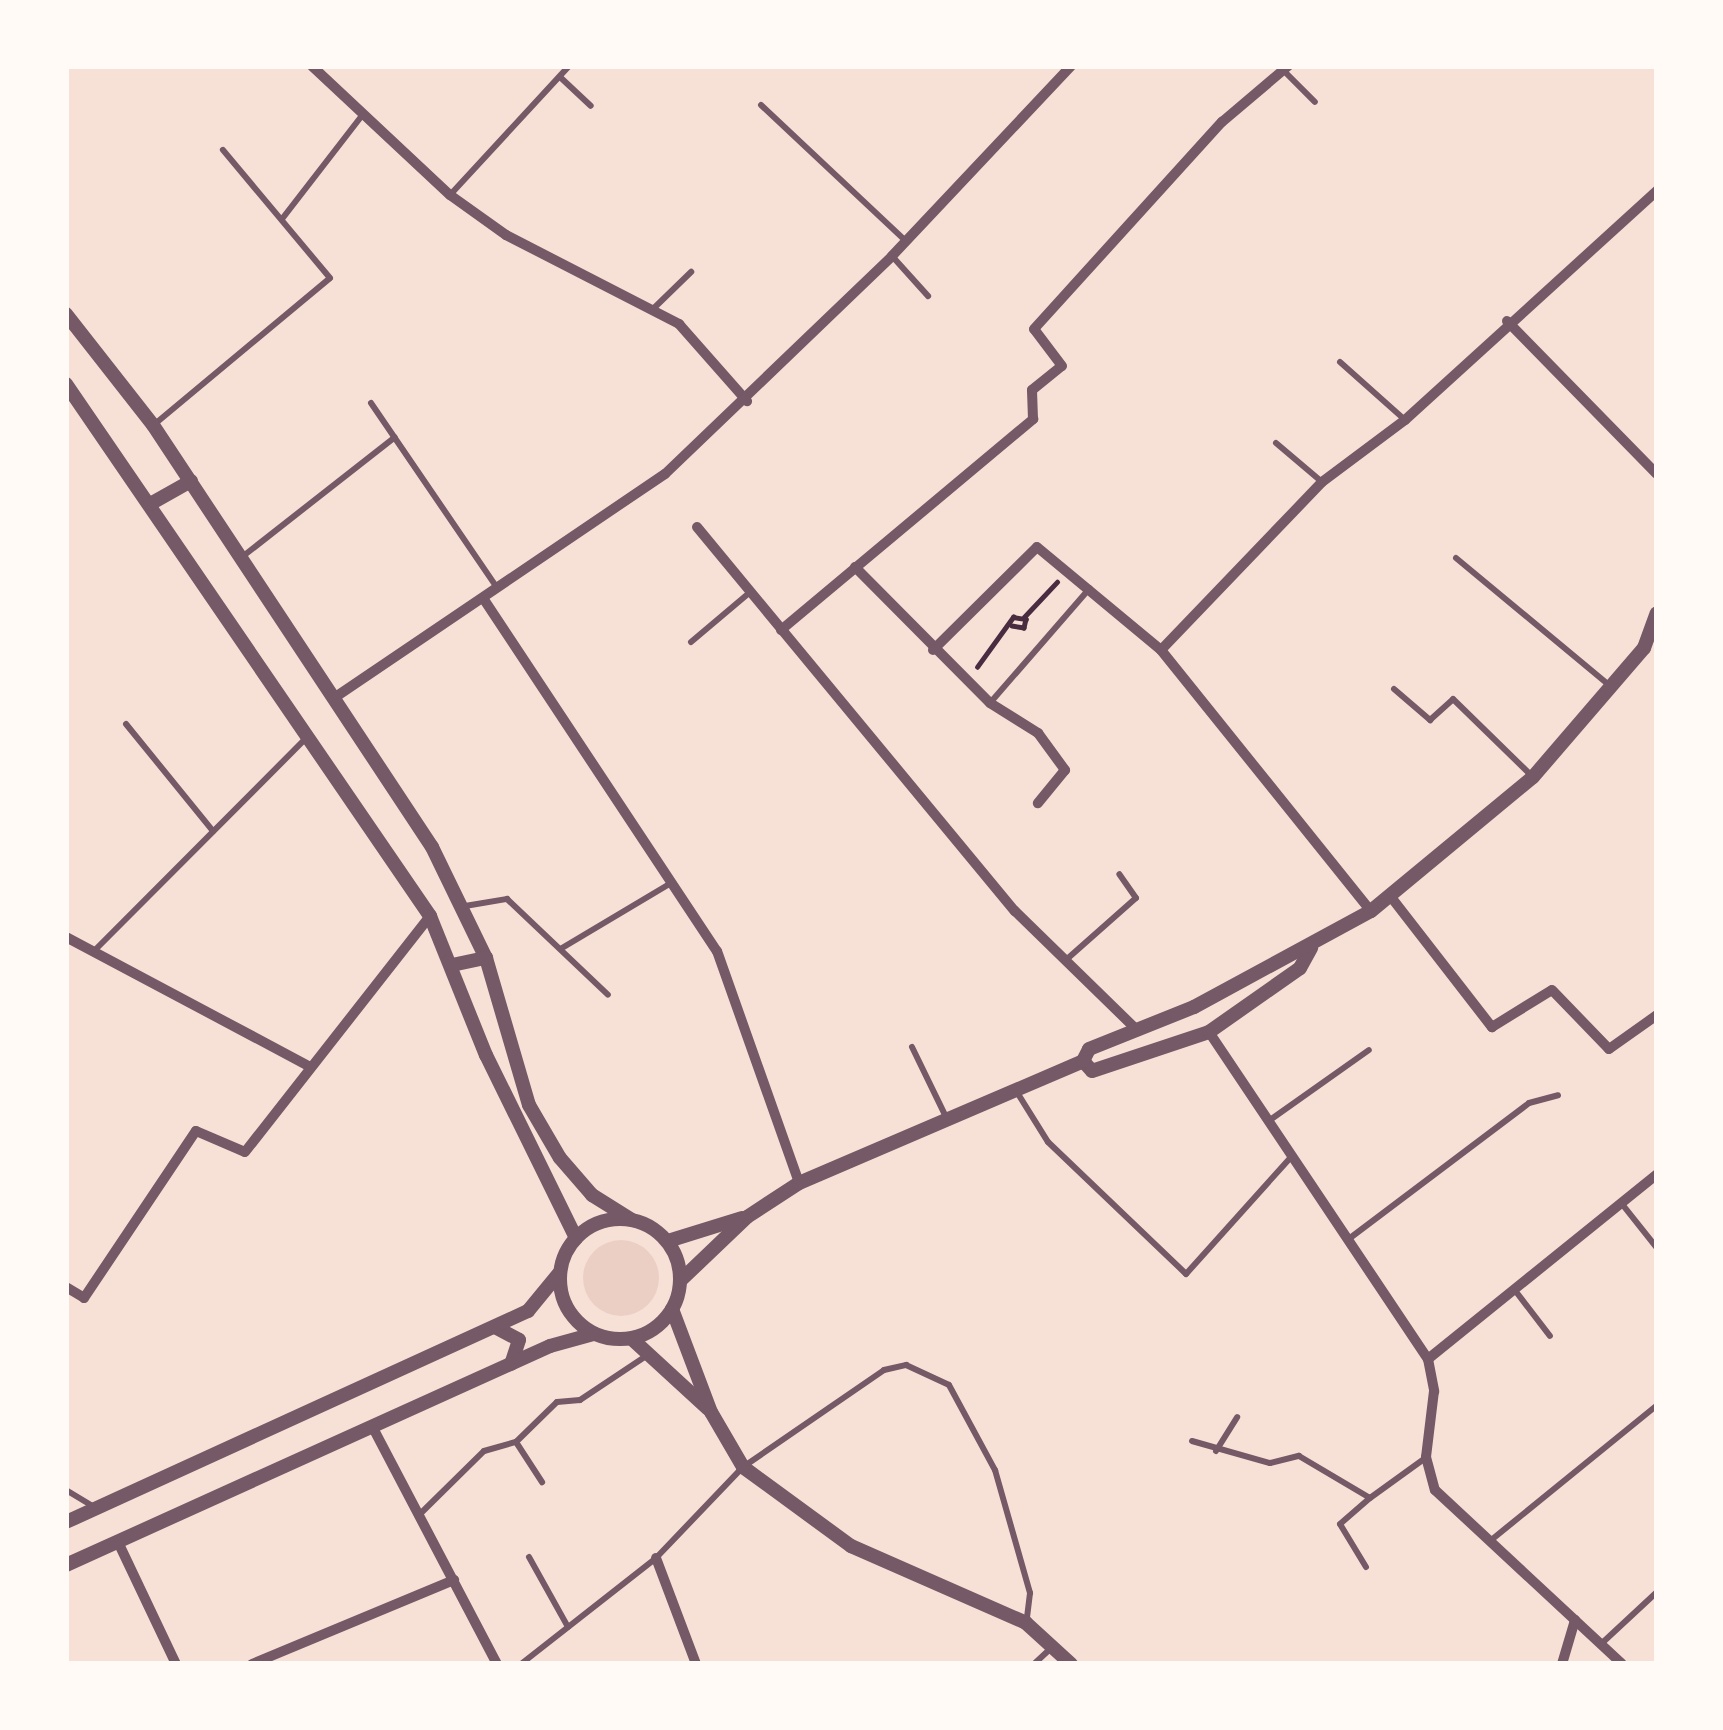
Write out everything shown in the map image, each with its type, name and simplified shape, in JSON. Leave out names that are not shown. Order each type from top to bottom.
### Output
[{"type":"street","points":[[312,66],[366,110],[449,194],[506,235],[679,324],[747,401]]},
{"type":"street","points":[[334,698],[664,474],[747,401],[892,256],[1071,66]]},
{"type":"street","points":[[782,630],[1033,419],[1032,390],[1062,366],[1034,329],[1222,122],[1285,68]]},
{"type":"street","points":[[1161,650],[1322,482],[1405,420],[1508,321],[1657,191]]},
{"type":"street","points":[[66,314],[191,481],[334,698],[463,907],[486,958],[529,1105],[592,1195],[668,1241],[681,1280]]},
{"type":"street","points":[[1508,321],[1657,474]]},
{"type":"street","points":[[66,384],[430,916],[486,1055],[576,1238]]},
{"type":"street","points":[[150,504],[191,481]]},
{"type":"street","points":[[697,527],[1065,961],[1138,1030]]},
{"type":"street","points":[[933,650],[1036,547],[1091,586],[1161,650],[1371,911]]},
{"type":"street","points":[[855,567],[990,703],[1037,733],[1065,770],[1038,803]]},
{"type":"street","points":[[483,598],[717,951],[799,1183]]},
{"type":"street","points":[[632,1339],[672,1309],[681,1280],[747,1217],[799,1183],[1083,1061],[1089,1049],[1194,1006],[1288,953],[1311,948],[1391,897],[1534,777],[1650,646],[1657,613]]},
{"type":"street","points":[[1391,897],[1492,1027],[1552,990],[1609,1049],[1657,1015]]},
{"type":"street","points":[[66,1287],[84,1298],[196,1131],[245,1152],[430,916]]},
{"type":"street","points":[[66,938],[311,1067]]},
{"type":"street","points":[[1083,1061],[1092,1071],[1209,1032],[1300,968],[1311,948]]},
{"type":"street","points":[[452,965],[486,958]]},
{"type":"street","points":[[1194,1006],[1428,1359],[1434,1391],[1426,1457],[1435,1490],[1622,1664]]},
{"type":"street","points":[[1428,1359],[1517,1293],[1657,1174]]},
{"type":"street","points":[[668,1241],[747,1217]]},
{"type":"street","points":[[66,1522],[528,1312],[560,1272],[576,1238],[591,1226],[632,1220]]},
{"type":"street","points":[[560,1272],[567,1308],[594,1334]]},
{"type":"street","points":[[672,1309],[712,1412],[743,1467],[851,1546],[1026,1623],[1071,1664]]},
{"type":"street","points":[[491,1328],[515,1335],[512,1364]]},
{"type":"street","points":[[66,1565],[512,1364],[594,1334],[632,1339],[712,1412]]},
{"type":"street","points":[[372,1426],[497,1664]]},
{"type":"street","points":[[118,1542],[176,1664]]},
{"type":"street","points":[[656,1558],[695,1664]]},
{"type":"street","points":[[258,1663],[454,1580]]},
{"type":"street","points":[[1562,1664],[1575,1620]]},
{"type":"lane","points":[[449,194],[569,66]]},
{"type":"lane","points":[[1285,68],[1315,102]]},
{"type":"lane","points":[[560,76],[591,106]]},
{"type":"lane","points":[[760,105],[905,240]]},
{"type":"lane","points":[[282,219],[366,110]]},
{"type":"lane","points":[[153,425],[330,278],[224,150]]},
{"type":"lane","points":[[892,256],[928,296]]},
{"type":"lane","points":[[652,310],[691,272]]},
{"type":"lane","points":[[1340,362],[1405,420]]},
{"type":"lane","points":[[371,403],[498,589]]},
{"type":"lane","points":[[239,559],[395,437]]},
{"type":"lane","points":[[1276,443],[1322,482]]},
{"type":"lane","points":[[1456,558],[1613,688]]},
{"type":"lane","points":[[990,703],[1091,586]]},
{"type":"lane","points":[[691,642],[749,593]]},
{"type":"lane","points":[[1394,688],[1430,720],[1453,699],[1534,777]]},
{"type":"lane","points":[[126,724],[213,831]]},
{"type":"lane","points":[[94,952],[307,736]]},
{"type":"lane","points":[[1065,961],[1136,898],[1119,874]]},
{"type":"lane","points":[[562,948],[671,883]]},
{"type":"lane","points":[[463,907],[508,899],[608,995]]},
{"type":"lane","points":[[912,1048],[946,1117]]},
{"type":"lane","points":[[1270,1120],[1369,1050]]},
{"type":"lane","points":[[1014,1088],[1048,1142],[1186,1274],[1291,1157]]},
{"type":"lane","points":[[1347,1240],[1529,1103],[1558,1095]]},
{"type":"lane","points":[[1622,1204],[1657,1248]]},
{"type":"lane","points":[[1517,1293],[1550,1336]]},
{"type":"lane","points":[[418,1515],[484,1450],[516,1442],[557,1402],[580,1400],[649,1354]]},
{"type":"lane","points":[[521,1664],[656,1558],[743,1467],[884,1370],[906,1365],[949,1385],[994,1470],[1030,1593],[1026,1623]]},
{"type":"lane","points":[[1490,1541],[1656,1406]]},
{"type":"lane","points":[[1216,1450],[1237,1417]]},
{"type":"lane","points":[[516,1442],[542,1482]]},
{"type":"lane","points":[[1192,1442],[1270,1463],[1298,1456],[1370,1498]]},
{"type":"lane","points":[[1366,1567],[1340,1524],[1426,1457]]},
{"type":"lane","points":[[66,1490],[97,1508]]},
{"type":"lane","points":[[529,1557],[568,1627]]},
{"type":"lane","points":[[1601,1644],[1657,1592]]},
{"type":"lane","points":[[1034,1664],[1053,1647]]},
{"type":"path","points":[[966,680],[1012,626],[1024,628],[1024,617],[1069,568]]},
{"type":"shaded area","points":[[621,1240],[648,1251],[659,1278],[648,1305],[621,1316],[594,1305],[583,1278],[594,1251]]}]
